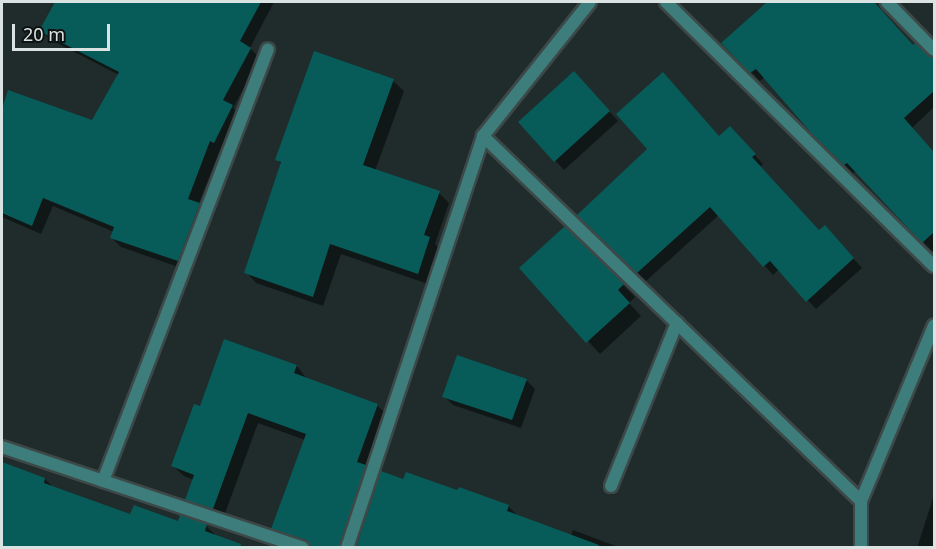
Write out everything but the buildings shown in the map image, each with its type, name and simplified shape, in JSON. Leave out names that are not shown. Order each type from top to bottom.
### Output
[{"type":"street","points":[[347,548],[483,136],[590,2]]},
{"type":"street","points":[[666,2],[934,266]]},
{"type":"street","points":[[887,2],[934,51]]},
{"type":"street","points":[[103,481],[268,49]]},
{"type":"street","points":[[483,136],[861,501]]},
{"type":"street","points":[[611,486],[677,323]]},
{"type":"street","points":[[861,548],[861,501],[934,326]]},
{"type":"street","points":[[2,447],[303,548]]}]
